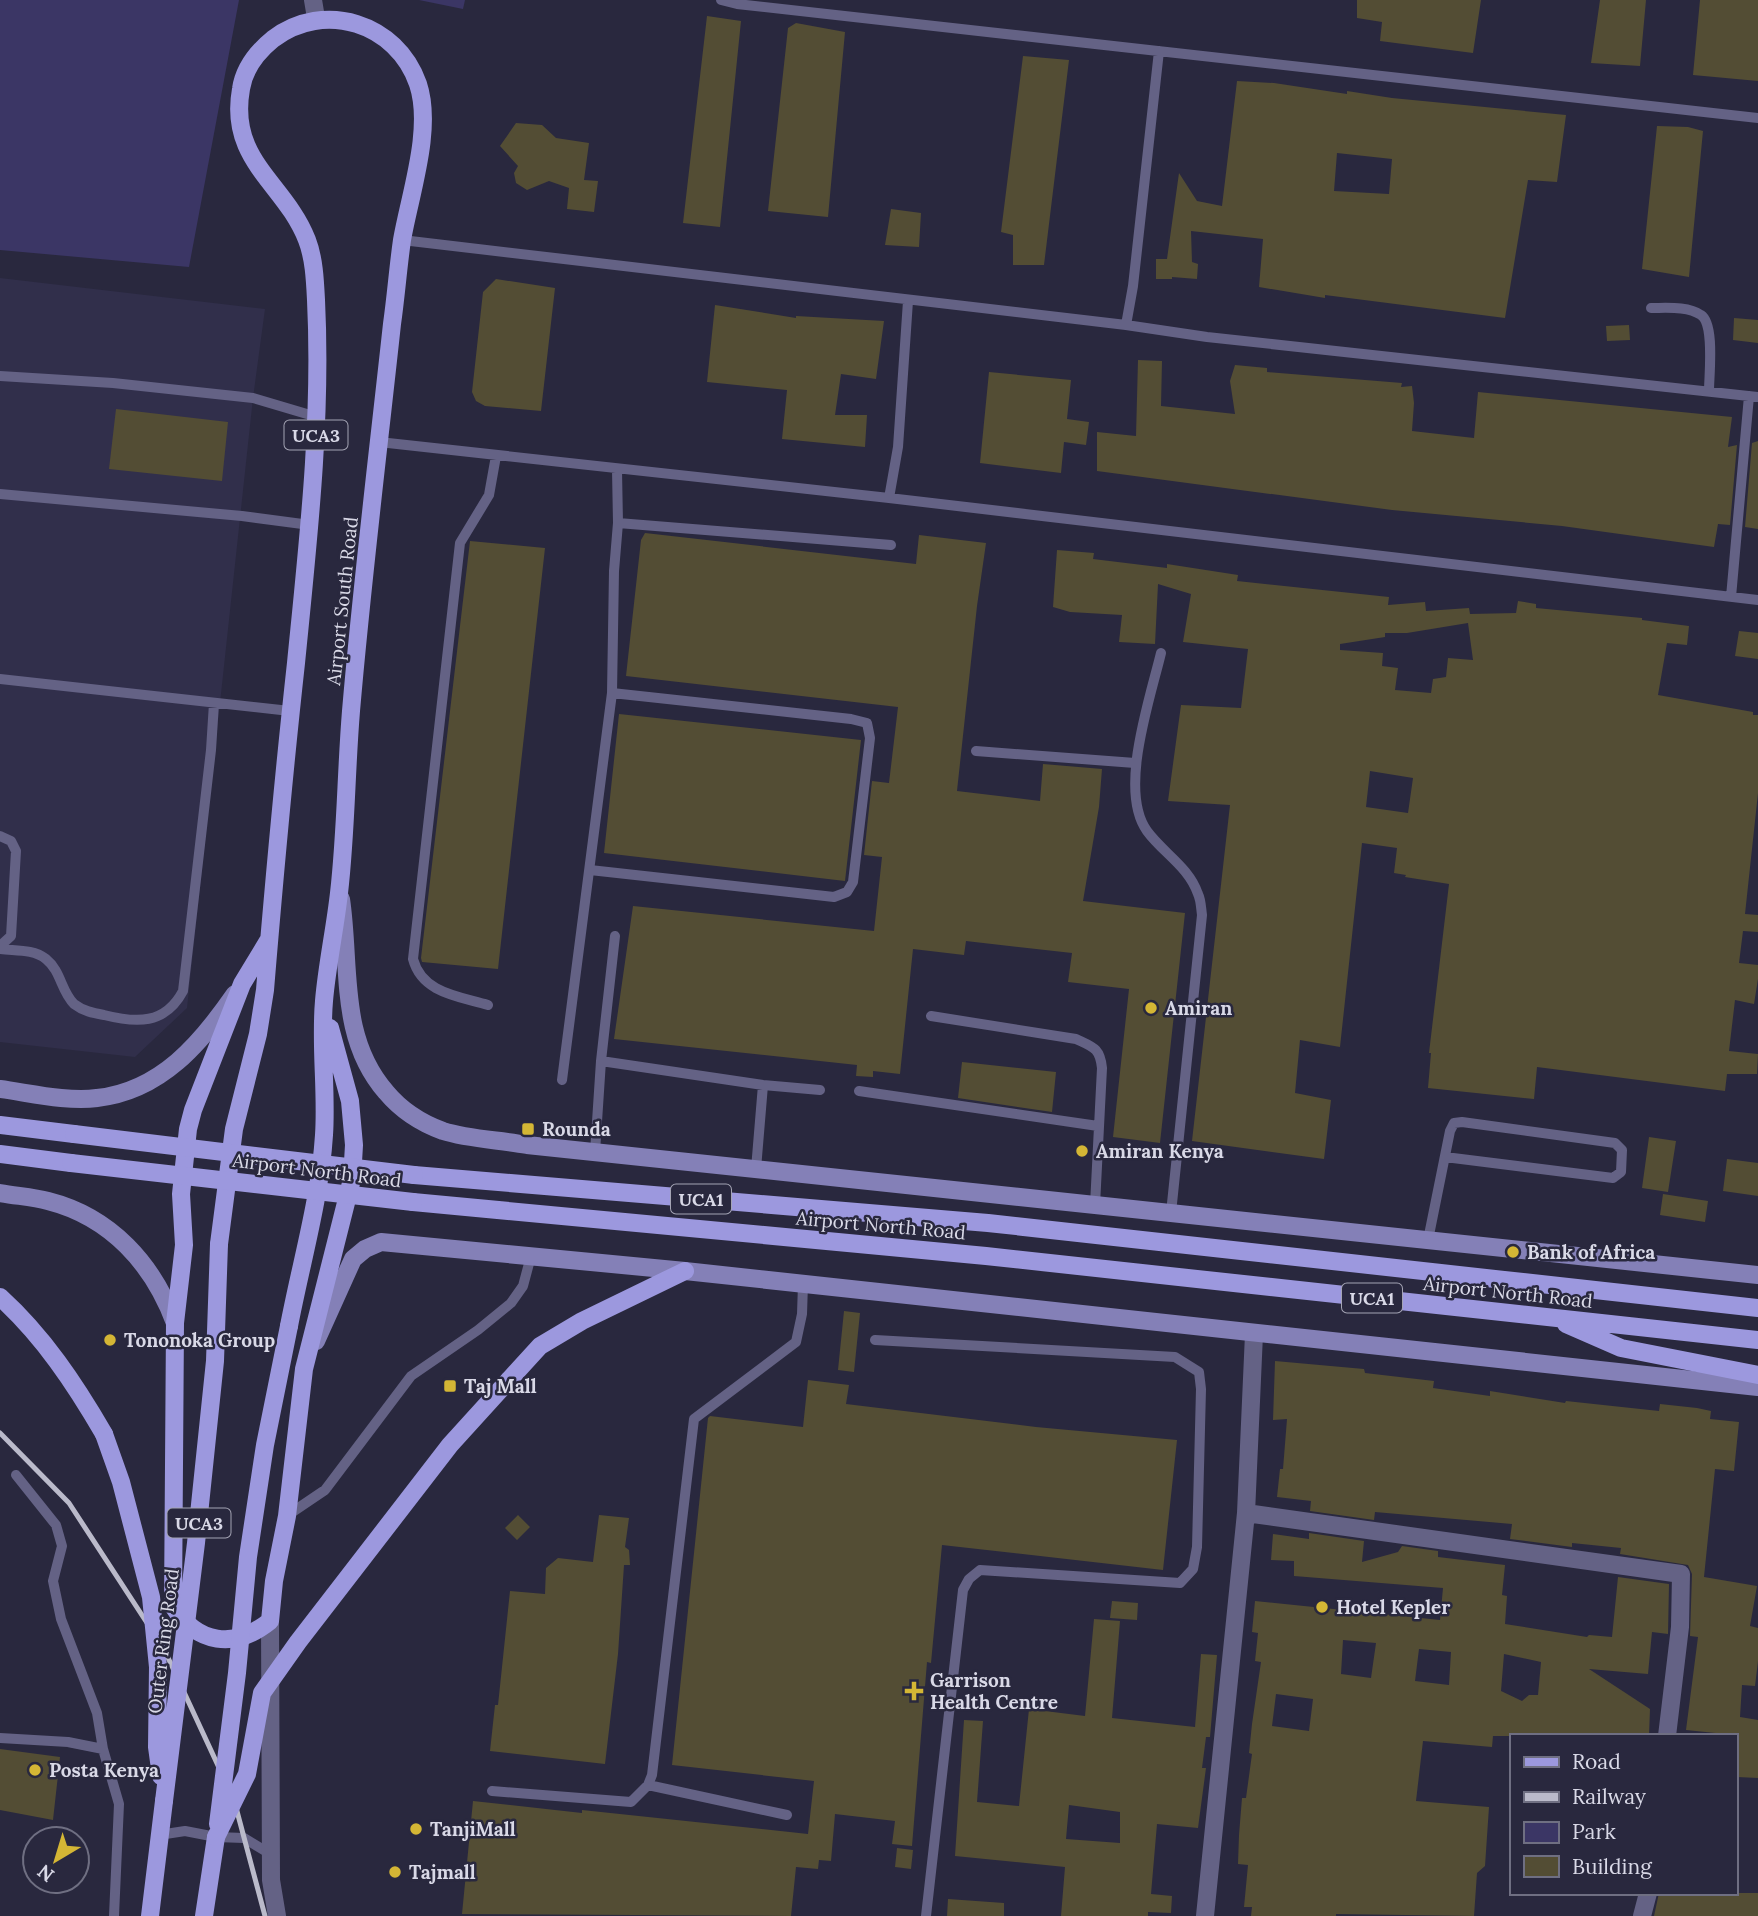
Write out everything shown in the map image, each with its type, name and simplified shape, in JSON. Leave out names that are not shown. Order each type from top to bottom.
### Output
[{"type":"main road","name":"Airport South Road","points":[[216,1837],[237,1673],[248,1557],[265,1445],[323,1142],[324,1003],[340,891],[352,710],[402,240],[424,121],[417,80],[406,59],[390,40],[362,22],[315,9],[303,20],[283,30],[252,61],[242,82],[239,107],[244,136],[255,166],[293,214],[306,237],[313,260],[317,417],[310,525],[265,990],[258,1034],[234,1129],[219,1244]]},
{"type":"main road","name":"UCA1","points":[[340,891],[346,937],[346,974],[351,1022],[370,1074],[410,1115],[445,1131],[527,1145],[1758,1275]]},
{"type":"main road","points":[[0,1089],[96,1098],[139,1086],[156,1078],[195,1047],[242,984],[269,938]]},
{"type":"main road","points":[[242,984],[188,1129],[181,1194],[184,1245],[175,1324],[173,1606],[191,1629],[215,1639],[233,1639],[251,1634],[270,1621],[274,1581],[287,1516],[304,1369],[352,1179],[354,1145],[350,1101],[324,1003]]},
{"type":"main road","name":"Airport North Road","points":[[0,1125],[414,1175],[988,1223],[1758,1308]]},
{"type":"main road","name":"Airport North Road","points":[[0,1154],[413,1202],[986,1256],[1758,1340]]},
{"type":"main road","points":[[0,1193],[46,1200],[72,1208],[107,1227],[123,1241],[151,1275],[175,1324]]},
{"type":"main road","points":[[304,1369],[353,1259],[365,1248],[381,1242],[685,1271],[1758,1387]]},
{"type":"main road","name":"Outer Ring Road","points":[[150,1916],[197,1543],[214,1374],[219,1244]]},
{"type":"main road","points":[[216,1837],[247,1774],[262,1693],[450,1445],[540,1346],[582,1321],[685,1271]]},
{"type":"main road","points":[[0,1297],[34,1332],[76,1386],[104,1434],[121,1482],[151,1597],[158,1667],[157,1747],[164,1801]]},
{"type":"main road","points":[[1549,1317],[1620,1348],[1758,1376]]},
{"type":"main road","name":"UCA3","points":[[204,1916],[216,1837]]},
{"type":"street","points":[[1205,1916],[1246,1513],[1254,1334]]},
{"type":"street","points":[[1246,1513],[1681,1574],[1680,1627],[1667,1734]]},
{"type":"street","points":[[270,1621],[271,1880],[277,1916]]},
{"type":"street","points":[[1642,1916],[1647,1895]]},
{"type":"lane","points":[[721,0],[737,4],[1758,118]]},
{"type":"lane","points":[[1126,325],[1133,286],[1158,51]]},
{"type":"lane","points":[[402,240],[1126,325],[1207,337],[1754,396],[1731,597]]},
{"type":"lane","points":[[889,498],[898,447],[908,301]]},
{"type":"lane","points":[[1651,308],[1687,309],[1703,315],[1710,335],[1709,391]]},
{"type":"lane","points":[[0,376],[113,383],[253,398],[317,417]]},
{"type":"lane","points":[[379,442],[889,498],[1758,600]]},
{"type":"lane","points":[[488,1005],[433,989],[416,972],[412,959],[460,543],[489,495],[496,456]]},
{"type":"lane","points":[[562,1080],[612,692],[614,571],[618,523],[617,470]]},
{"type":"lane","points":[[0,494],[242,516],[310,525]]},
{"type":"lane","points":[[618,523],[891,545]]},
{"type":"lane","points":[[1161,653],[1135,763],[1135,801],[1146,830],[1187,873],[1198,893],[1202,915],[1171,1213]]},
{"type":"lane","points":[[0,679],[290,711]]},
{"type":"lane","points":[[590,870],[834,897],[847,892],[853,882],[870,738],[867,723],[612,692]]},
{"type":"lane","points":[[0,947],[36,952],[47,959],[56,969],[68,996],[84,1011],[137,1022],[172,1007],[183,991],[214,703]]},
{"type":"lane","points":[[976,751],[1135,763]]},
{"type":"lane","points":[[0,836],[11,841],[16,851],[11,936],[0,947]]},
{"type":"lane","points":[[595,1152],[601,1061],[615,936]]},
{"type":"lane","points":[[931,1016],[1076,1040],[1092,1047],[1100,1055],[1102,1068],[1095,1205]]},
{"type":"lane","points":[[601,1061],[763,1085],[820,1090]]},
{"type":"lane","points":[[756,1169],[763,1085]]},
{"type":"lane","points":[[859,1091],[1098,1126]]},
{"type":"lane","points":[[1428,1240],[1450,1131],[1454,1124],[1462,1122],[1615,1143],[1622,1150],[1620,1172],[1613,1178],[1445,1157]]},
{"type":"lane","points":[[287,1516],[325,1490],[411,1376],[478,1330],[511,1303],[523,1286],[531,1256]]},
{"type":"lane","points":[[492,1791],[631,1802],[648,1785],[654,1761],[694,1419],[796,1342],[802,1314],[803,1284]]},
{"type":"lane","points":[[875,1340],[1175,1357],[1199,1372],[1201,1389],[1197,1547],[1193,1569],[1180,1583],[980,1570],[969,1578],[963,1590],[926,1916]]},
{"type":"lane","points":[[16,1475],[56,1525],[62,1546],[53,1581],[61,1619],[97,1713],[103,1749],[119,1804],[114,1916]]},
{"type":"lane","points":[[0,1738],[68,1742],[103,1749]]},
{"type":"lane","points":[[648,1785],[787,1815]]},
{"type":"lane","points":[[159,1835],[185,1831],[216,1837],[244,1838],[272,1855]]},
{"type":"shaded area","points":[[0,278],[265,309],[187,1008],[135,1057],[0,1042]]},
{"type":"green space","points":[[0,0],[239,0],[189,267],[0,250]]},
{"type":"green space","points":[[419,0],[465,0],[463,9]]},
{"type":"building","points":[[1357,0],[1481,0],[1473,53],[1380,41],[1382,22],[1357,18]]},
{"type":"building","points":[[1600,0],[1646,0],[1640,66],[1591,63]]},
{"type":"building","points":[[1700,0],[1758,0],[1758,81],[1693,75]]},
{"type":"building","points":[[707,16],[741,21],[720,227],[683,223]]},
{"type":"building","points":[[796,23],[845,32],[828,217],[768,211],[788,28]]},
{"type":"building","points":[[1023,56],[1069,60],[1044,265],[1013,265],[1013,235],[1001,232]]},
{"type":"building","points":[[1237,81],[1566,115],[1557,182],[1528,180],[1505,318],[1325,295],[1325,298],[1259,287],[1263,239],[1191,231],[1192,262],[1198,264],[1197,279],[1156,279],[1156,259],[1167,259],[1179,173],[1197,201],[1222,206]],"holes":[[[1337,153],[1392,159],[1389,194],[1334,191]]]},
{"type":"building","points":[[516,123],[542,125],[556,138],[589,143],[584,180],[598,181],[594,212],[567,209],[569,188],[549,181],[527,190],[516,183],[514,173],[518,166],[500,146]]},
{"type":"building","points":[[1657,126],[1688,127],[1703,131],[1689,277],[1642,269]]},
{"type":"building","points":[[891,209],[921,213],[919,247],[885,245]]},
{"type":"building","points":[[496,279],[555,288],[541,411],[485,406],[476,401],[472,392],[483,292]]},
{"type":"building","points":[[715,305],[796,318],[884,321],[876,379],[841,374],[835,415],[867,415],[865,447],[782,439],[787,390],[707,382]]},
{"type":"building","points":[[1734,318],[1758,320],[1758,343],[1733,340]]},
{"type":"building","points":[[1629,325],[1630,340],[1607,341],[1606,326]]},
{"type":"building","points":[[1138,360],[1162,361],[1161,406],[1235,414],[1230,381],[1235,365],[1267,368],[1267,372],[1412,386],[1412,431],[1474,438],[1478,392],[1732,417],[1728,447],[1737,445],[1730,525],[1718,524],[1714,547],[1562,526],[1392,510],[1097,471],[1097,432],[1136,436]]},
{"type":"building","points":[[989,372],[1071,380],[1067,419],[1089,422],[1086,445],[1064,442],[1061,473],[980,463]]},
{"type":"building","points":[[116,409],[228,422],[222,481],[109,469]]},
{"type":"building","points":[[1758,441],[1758,529],[1745,527],[1752,443]]},
{"type":"building","points":[[645,533],[916,564],[919,535],[986,543],[957,791],[1040,801],[1043,764],[1102,769],[1099,807],[1083,901],[1185,913],[1160,1143],[1113,1137],[1129,989],[1068,982],[1072,953],[966,941],[964,955],[913,949],[900,1074],[873,1071],[873,1077],[856,1076],[857,1065],[614,1039],[633,906],[874,931],[882,857],[864,855],[872,781],[889,783],[898,707],[626,676],[641,540]]},
{"type":"building","points":[[470,541],[545,548],[498,969],[422,962],[421,958]]},
{"type":"building","points":[[1057,550],[1094,553],[1093,559],[1167,568],[1167,564],[1238,575],[1237,581],[1389,597],[1388,605],[1425,602],[1426,611],[1469,608],[1470,614],[1516,613],[1518,601],[1536,604],[1536,608],[1642,618],[1689,626],[1687,645],[1667,643],[1658,695],[1758,715],[1758,793],[1745,914],[1758,915],[1758,932],[1743,931],[1739,963],[1758,965],[1758,979],[1754,1004],[1735,1000],[1729,1051],[1758,1054],[1757,1074],[1727,1074],[1725,1091],[1537,1067],[1534,1099],[1428,1088],[1429,1053],[1449,884],[1394,873],[1397,848],[1362,843],[1340,1047],[1300,1040],[1295,1093],[1331,1100],[1324,1159],[1192,1141],[1230,805],[1168,801],[1181,705],[1241,708],[1248,649],[1183,642],[1191,594],[1158,584],[1155,644],[1119,642],[1122,615],[1070,612],[1053,607]],"holes":[[[1468,623],[1473,660],[1448,658],[1446,677],[1433,679],[1431,693],[1395,690],[1398,668],[1382,666],[1383,653],[1340,650],[1340,644],[1385,637],[1385,633],[1407,633]],[[1370,771],[1413,778],[1408,813],[1366,807]]]},
{"type":"building","points":[[1739,631],[1758,633],[1758,659],[1735,656]]},
{"type":"building","points":[[619,714],[861,740],[845,881],[604,853]]},
{"type":"building","points":[[962,1062],[1056,1072],[1052,1112],[958,1098]]},
{"type":"building","points":[[1649,1137],[1676,1141],[1668,1192],[1642,1188]]},
{"type":"building","points":[[1727,1159],[1758,1163],[1758,1196],[1723,1191]]},
{"type":"building","points":[[1663,1194],[1708,1201],[1705,1222],[1660,1215]]},
{"type":"building","points":[[844,1311],[860,1313],[854,1372],[838,1370]]},
{"type":"building","points":[[1275,1361],[1364,1369],[1365,1373],[1434,1381],[1433,1388],[1490,1396],[1490,1391],[1565,1403],[1659,1411],[1660,1404],[1697,1408],[1711,1411],[1710,1419],[1739,1422],[1734,1471],[1715,1469],[1704,1577],[1757,1586],[1750,1626],[1758,1628],[1755,1686],[1742,1685],[1740,1717],[1758,1720],[1758,1778],[1737,1777],[1737,1734],[1686,1730],[1698,1637],[1690,1636],[1692,1574],[1688,1565],[1620,1554],[1621,1548],[1572,1543],[1572,1547],[1510,1539],[1512,1524],[1375,1512],[1374,1520],[1310,1511],[1311,1501],[1277,1497],[1280,1469],[1283,1469],[1287,1419],[1273,1420]]},
{"type":"building","points":[[808,1380],[849,1385],[846,1404],[1036,1427],[1177,1440],[1163,1570],[942,1545],[931,1663],[927,1662],[912,1846],[892,1844],[895,1821],[835,1814],[831,1861],[819,1860],[818,1869],[796,1867],[791,1916],[462,1914],[473,1801],[808,1834],[814,1781],[672,1765],[708,1418],[710,1416],[803,1427]]},
{"type":"building","points":[[518,1515],[530,1527],[517,1540],[505,1528]]},
{"type":"building","points":[[599,1515],[629,1518],[625,1547],[629,1550],[630,1565],[624,1565],[618,1654],[605,1764],[490,1751],[495,1705],[498,1705],[510,1591],[545,1594],[546,1568],[558,1558],[593,1562]]},
{"type":"building","points":[[1309,1533],[1364,1541],[1362,1562],[1398,1552],[1402,1546],[1438,1551],[1438,1557],[1505,1565],[1502,1595],[1507,1596],[1505,1624],[1587,1637],[1612,1637],[1618,1577],[1669,1584],[1668,1634],[1652,1632],[1648,1674],[1589,1669],[1650,1709],[1649,1734],[1510,1734],[1493,1736],[1492,1747],[1423,1741],[1416,1801],[1489,1807],[1485,1866],[1477,1873],[1474,1916],[1251,1916],[1252,1907],[1244,1907],[1248,1865],[1238,1864],[1239,1835],[1242,1798],[1246,1798],[1252,1754],[1249,1753],[1261,1662],[1255,1661],[1258,1633],[1252,1632],[1255,1601],[1440,1620],[1443,1588],[1294,1576],[1294,1561],[1271,1560],[1273,1534],[1309,1539]],"holes":[[[1343,1640],[1376,1643],[1371,1678],[1341,1674]],[[1419,1649],[1451,1652],[1449,1685],[1415,1681]],[[1504,1654],[1541,1662],[1538,1695],[1529,1695],[1522,1701],[1501,1691]],[[1276,1694],[1313,1699],[1309,1731],[1272,1726]]]},
{"type":"building","points":[[1112,1601],[1138,1603],[1137,1620],[1110,1618]]},
{"type":"building","points":[[1094,1619],[1120,1621],[1112,1718],[1195,1727],[1201,1654],[1217,1655],[1210,1737],[1206,1737],[1202,1768],[1206,1768],[1198,1828],[1157,1824],[1151,1894],[1172,1896],[1171,1913],[1148,1912],[1148,1916],[1061,1916],[1065,1867],[955,1856],[964,1720],[983,1721],[977,1802],[1019,1806],[1029,1709],[1085,1716]],"holes":[[[1069,1805],[1120,1812],[1120,1843],[1066,1839]]]},
{"type":"building","points":[[0,1749],[60,1757],[53,1820],[0,1810]]},
{"type":"building","points":[[897,1848],[913,1850],[911,1869],[895,1867]]},
{"type":"building","points":[[1758,1893],[1758,1916],[1654,1916],[1659,1895]]},
{"type":"building","points":[[948,1899],[1004,1903],[1004,1916],[947,1916]]},
{"type":"railway","points":[[0,1433],[69,1503],[164,1649],[234,1800],[265,1916]]},
{"type":"place","name":"Amiran","points":[[1151,1008]]},
{"type":"place","name":"Rounda","points":[[528,1129]]},
{"type":"place","name":"Amiran Kenya","points":[[1082,1151]]},
{"type":"place","name":"Bank of Africa","points":[[1513,1252]]},
{"type":"place","name":"Tononoka Group","points":[[110,1340]]},
{"type":"place","name":"Taj Mall","points":[[450,1386]]},
{"type":"place","name":"Hotel Kepler","points":[[1322,1607]]},
{"type":"place","name":"Garrison Health Centre","points":[[914,1691]]},
{"type":"place","name":"Posta Kenya","points":[[35,1770]]},
{"type":"place","name":"TanjiMall","points":[[416,1829]]},
{"type":"place","name":"Tajmall","points":[[395,1872]]}]
